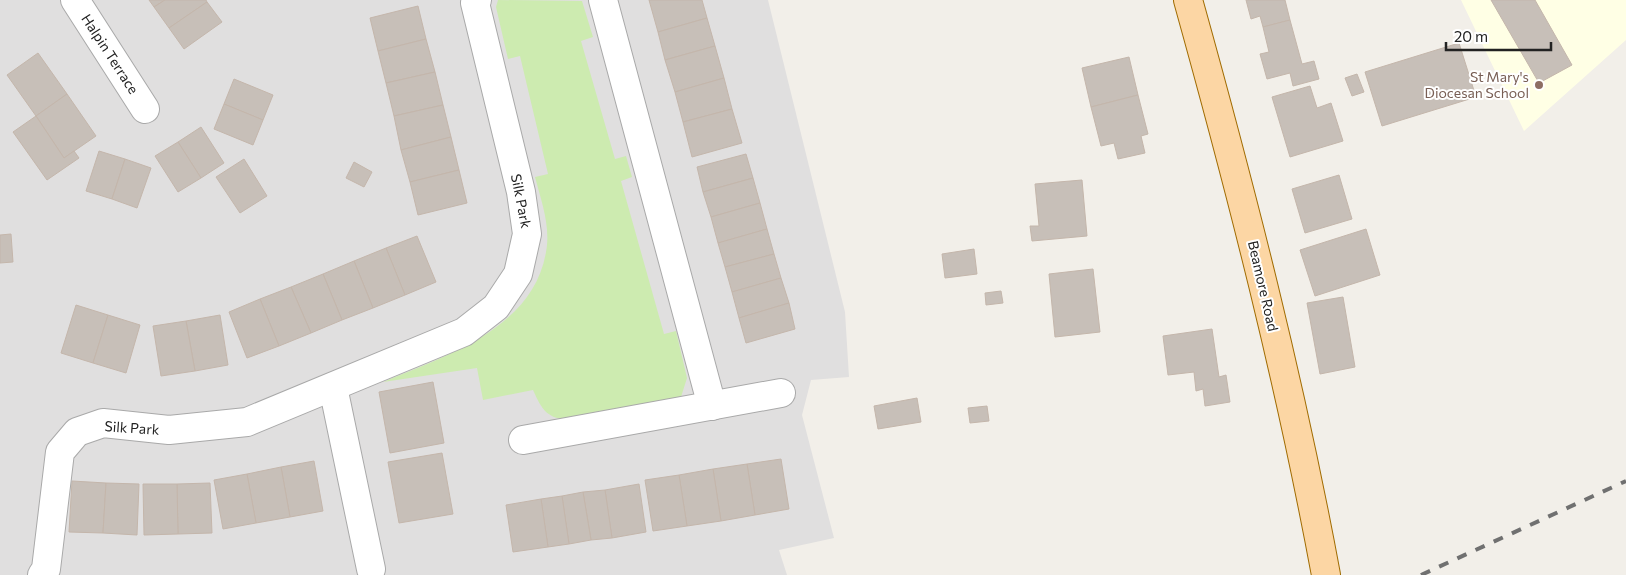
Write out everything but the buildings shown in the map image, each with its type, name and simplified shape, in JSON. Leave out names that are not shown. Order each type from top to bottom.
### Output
[{"type":"main road","name":"Beamore Road","points":[[1188,0],[1234,165],[1308,478],[1326,575]]},
{"type":"street","name":"Halpin Terrace","points":[[75,0],[145,109]]},
{"type":"street","name":"Silk Park","points":[[42,575],[46,569],[60,452],[77,432],[103,423],[168,430],[247,422],[464,332],[496,307],[518,274],[528,234],[520,192],[475,3],[477,0]]},
{"type":"street","points":[[603,0],[712,406]]},
{"type":"street","points":[[333,387],[371,569]]},
{"type":"street","points":[[523,440],[780,393]]},
{"type":"shaded area","points":[[0,0],[768,0],[845,312],[849,377],[811,380],[802,415],[834,538],[779,550],[787,575],[0,575]]},
{"type":"shaded area","name":"St Mary's Diocesan School","points":[[1461,0],[1626,0],[1626,40],[1524,131]]},
{"type":"green space","points":[[498,0],[582,1],[593,37],[581,41],[615,159],[626,156],[632,177],[621,181],[664,334],[676,331],[687,378],[681,397],[664,407],[571,420],[556,418],[546,412],[533,390],[483,400],[477,368],[383,382],[433,362],[483,336],[505,320],[524,301],[538,279],[546,252],[547,233],[535,177],[548,174],[520,56],[508,59],[496,7]]},
{"type":"railway","points":[[1421,575],[1626,481]]},
{"type":"place","name":"St Mary's Diocesan School","points":[[1539,85]]}]
